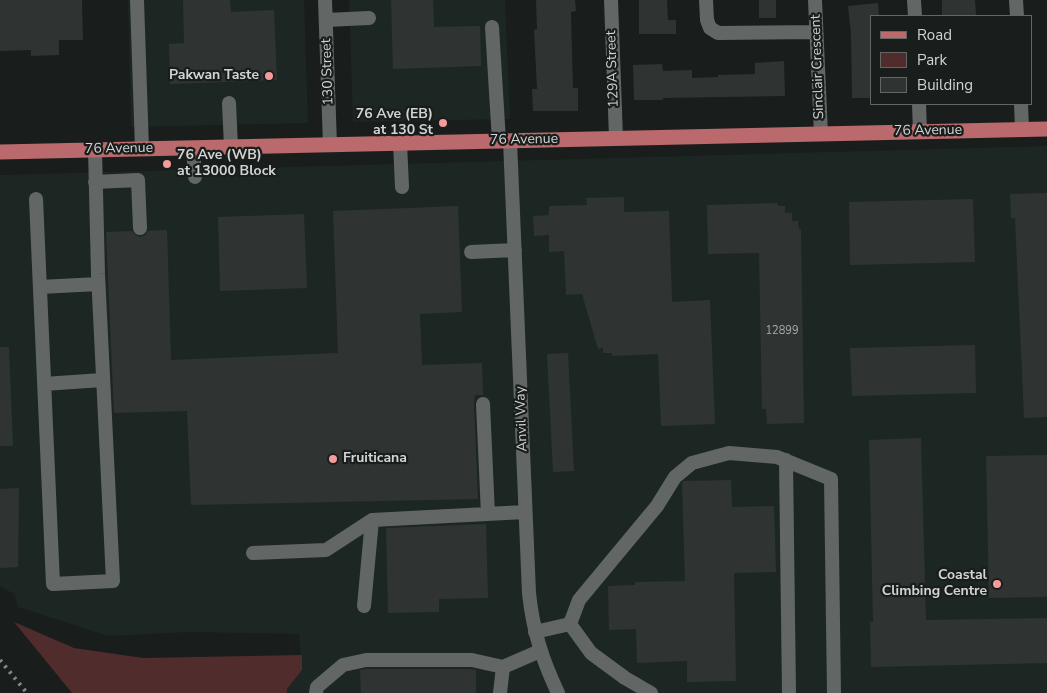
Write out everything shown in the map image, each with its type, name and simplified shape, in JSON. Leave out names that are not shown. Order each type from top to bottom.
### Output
[{"type":"main road","name":"76 Avenue","points":[[0,152],[1047,129]]},
{"type":"street","points":[[137,0],[142,149]]},
{"type":"street","name":"130 Street","points":[[325,0],[330,145]]},
{"type":"street","name":"129A Street","points":[[610,0],[616,138]]},
{"type":"street","points":[[706,0],[707,20],[710,28],[718,33],[816,32]]},
{"type":"street","name":"Sinclair Crescent","points":[[815,0],[821,134]]},
{"type":"street","points":[[914,0],[915,15]]},
{"type":"street","points":[[1016,0],[1017,15]]},
{"type":"street","points":[[326,20],[369,18]]},
{"type":"street","name":"Anvil Way","points":[[492,27],[515,250],[529,593],[534,632],[558,693]]},
{"type":"street","points":[[230,102],[231,147]]},
{"type":"street","points":[[919,105],[920,132]]},
{"type":"street","points":[[1021,105],[1022,129]]},
{"type":"street","points":[[400,143],[402,187]]},
{"type":"street","points":[[193,148],[194,177]]},
{"type":"street","points":[[36,199],[53,584],[113,581],[102,380],[95,150]]},
{"type":"street","points":[[95,182],[138,180],[140,228]]},
{"type":"street","points":[[471,252],[515,250]]},
{"type":"street","points":[[40,287],[98,284]]},
{"type":"street","points":[[44,384],[102,380]]},
{"type":"street","points":[[484,404],[488,514]]},
{"type":"street","points":[[570,624],[579,600],[656,506],[675,477],[692,463],[729,453],[777,457],[831,479],[834,693]]},
{"type":"street","points":[[786,460],[789,693]]},
{"type":"street","points":[[253,553],[326,550],[372,520],[525,512]]},
{"type":"street","points":[[364,606],[372,520]]},
{"type":"street","points":[[534,632],[570,624]]},
{"type":"street","points":[[570,624],[591,653],[625,678],[651,693]]},
{"type":"street","points":[[316,693],[317,687],[343,665],[366,660],[472,660],[503,668],[540,651]]},
{"type":"street","points":[[500,693],[503,668]]},
{"type":"shaded area","points":[[128,0],[304,0],[308,123],[131,127]]},
{"type":"shaded area","points":[[349,0],[505,0],[510,119],[353,122]]},
{"type":"shaded area","points":[[1047,146],[1047,693],[287,693],[287,689],[302,670],[299,634],[190,632],[108,636],[18,607],[14,594],[0,586],[0,175]]},
{"type":"green space","points":[[14,622],[74,648],[143,658],[302,655],[302,670],[287,689],[287,693],[72,693]]},
{"type":"building","points":[[0,0],[82,0],[83,40],[59,40],[59,55],[31,56],[31,50],[0,51]]},
{"type":"building","points":[[183,0],[230,0],[231,12],[274,10],[277,80],[170,84],[169,44],[184,43]]},
{"type":"building","points":[[391,0],[433,0],[434,27],[480,26],[481,66],[393,69]]},
{"type":"building","points":[[536,0],[575,0],[576,11],[571,12],[572,53],[573,88],[578,88],[578,111],[533,111],[532,89],[537,89],[534,30],[537,29]]},
{"type":"building","points":[[639,0],[667,0],[668,20],[676,20],[676,34],[639,34]]},
{"type":"building","points":[[759,0],[776,0],[776,18],[759,18]]},
{"type":"building","points":[[942,0],[975,0],[976,15],[942,15]]},
{"type":"building","points":[[878,3],[879,15],[870,15],[870,98],[852,98],[851,34],[848,6]]},
{"type":"building","points":[[784,61],[785,96],[634,100],[633,65],[662,64],[663,71],[692,70],[692,78],[755,74],[755,63]]},
{"type":"building","points":[[1047,193],[1047,417],[1024,418],[1015,218],[1011,218],[1010,194]]},
{"type":"building","points":[[624,197],[624,212],[669,211],[672,302],[710,300],[715,424],[661,426],[658,354],[612,356],[612,353],[603,353],[603,348],[598,349],[582,294],[566,295],[564,251],[549,252],[549,235],[534,236],[533,216],[549,215],[549,206],[587,205],[586,198]]},
{"type":"building","points":[[973,199],[975,262],[850,265],[849,202]]},
{"type":"building","points":[[777,203],[778,206],[785,206],[785,213],[792,213],[792,221],[798,221],[799,229],[801,229],[804,423],[767,424],[766,409],[762,409],[759,253],[708,254],[707,205]]},
{"type":"building","points":[[458,206],[462,312],[420,314],[422,365],[482,363],[483,395],[475,395],[474,404],[478,499],[191,505],[187,411],[114,413],[106,232],[132,231],[140,237],[148,231],[167,230],[171,360],[338,353],[333,211]]},
{"type":"building","points":[[304,214],[307,288],[220,291],[218,217]]},
{"type":"building","points":[[975,345],[976,393],[852,396],[850,348]]},
{"type":"building","points":[[0,347],[9,347],[13,446],[0,446]]},
{"type":"building","points":[[568,353],[574,471],[553,472],[547,354]]},
{"type":"building","points":[[921,438],[926,620],[1047,618],[1047,663],[871,667],[870,622],[873,622],[869,440]]},
{"type":"building","points":[[1047,455],[1047,597],[989,598],[986,456]]},
{"type":"building","points":[[731,480],[732,507],[774,506],[776,572],[734,573],[736,681],[687,682],[687,661],[637,663],[636,629],[609,630],[608,586],[635,585],[635,582],[685,581],[682,482]]},
{"type":"building","points":[[19,488],[18,567],[0,568],[0,489]]},
{"type":"building","points":[[486,524],[488,598],[439,599],[439,612],[388,613],[386,528]]},
{"type":"building","points":[[360,670],[476,670],[476,693],[361,693]]},
{"type":"railway","points":[[0,660],[27,693]]},
{"type":"place","name":"Pakwan Taste","points":[[269,76]]},
{"type":"place","name":"76 Ave (EB) at 130 St","points":[[443,123]]},
{"type":"place","name":"76 Ave (WB) at 13000 Block","points":[[167,164]]},
{"type":"place","name":"Fruiticana","points":[[333,459]]},
{"type":"place","name":"Coastal Climbing Centre","points":[[997,584]]}]
